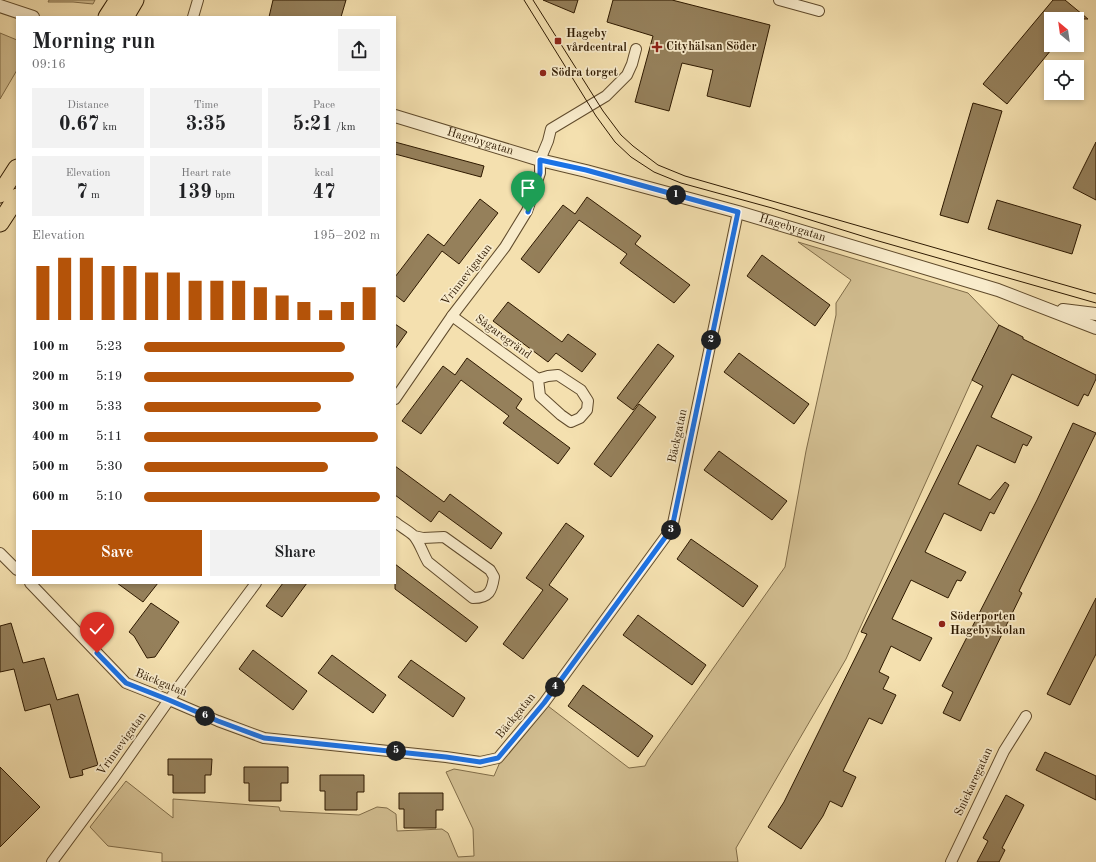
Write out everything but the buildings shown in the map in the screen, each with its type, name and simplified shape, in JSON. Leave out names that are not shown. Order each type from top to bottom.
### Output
[{"type":"highway","points":[[109,16],[118,0]]},
{"type":"highway","points":[[126,16],[135,0]]},
{"type":"highway","points":[[0,194],[16,170]]},
{"type":"highway","points":[[0,223],[16,199]]},
{"type":"street","points":[[193,16],[198,0]]},
{"type":"street","points":[[779,0],[819,11]]},
{"type":"street","points":[[0,6],[30,16]]},
{"type":"street","name":"Vrinnevigatan","points":[[396,398],[452,316],[505,247],[528,212],[540,173],[540,160],[551,129],[606,96],[627,75],[636,49]]},
{"type":"street","name":"Hagebygatan","points":[[396,116],[540,160],[586,170],[738,212],[998,290],[1096,328]]},
{"type":"street","name":"Bäckgatan","points":[[31,584],[126,683],[218,721],[264,738],[438,756],[480,762],[498,758],[544,703],[672,528],[738,212]]},
{"type":"street","name":"Hagebygatan","points":[[1049,309],[1096,314]]},
{"type":"street","name":"Sågaregränd","points":[[452,316],[538,380]]},
{"type":"street","points":[[548,376],[558,376],[581,390],[588,401],[587,410],[580,418],[571,422],[540,396],[538,380],[548,376]]},
{"type":"street","points":[[396,523],[414,536],[428,562],[474,598],[480,598],[488,595],[493,586],[494,577],[490,570],[444,537],[423,538],[414,536]]},
{"type":"street","points":[[0,553],[16,569]]},
{"type":"street","name":"Vrinnevigatan","points":[[52,862],[255,584]]},
{"type":"street","name":"Snickaregatan","points":[[951,862],[1004,751],[1026,716]]},
{"type":"shaded area","points":[[49,0],[95,0],[93,4],[48,2]]},
{"type":"shaded area","points":[[0,33],[16,40],[16,72],[0,99]]},
{"type":"shaded area","points":[[798,242],[968,293],[999,325],[972,380],[846,659],[736,848],[738,862],[162,862],[162,853],[108,846],[90,827],[126,781],[173,818],[173,799],[279,807],[280,811],[359,815],[377,807],[387,808],[396,814],[397,831],[442,829],[448,833],[458,857],[474,856],[473,829],[446,772],[454,769],[494,776],[500,762],[544,703],[629,768],[645,766],[785,567],[806,451],[836,315],[836,303],[851,280]]},
{"type":"tram line","points":[[524,0],[596,116],[615,142],[631,157],[654,172],[681,183],[772,208],[875,240],[1096,303]]},
{"type":"tram line","points":[[533,0],[603,111],[621,135],[658,165],[685,176],[1096,294]]},
{"type":"place","name":"Hageby vårdcentral","points":[[558,41]]},
{"type":"place","name":"Cityhälsan Söder","points":[[657,47]]},
{"type":"place","name":"Södra torget","points":[[543,73]]},
{"type":"place","name":"Söderporten Hagebyskolan","points":[[942,624]]},
{"type":"route","points":[[97,653],[126,683],[218,721],[264,738],[446,757],[480,762],[498,758],[544,703],[672,528],[738,212],[586,170],[540,160],[540,173],[528,212]]}]
